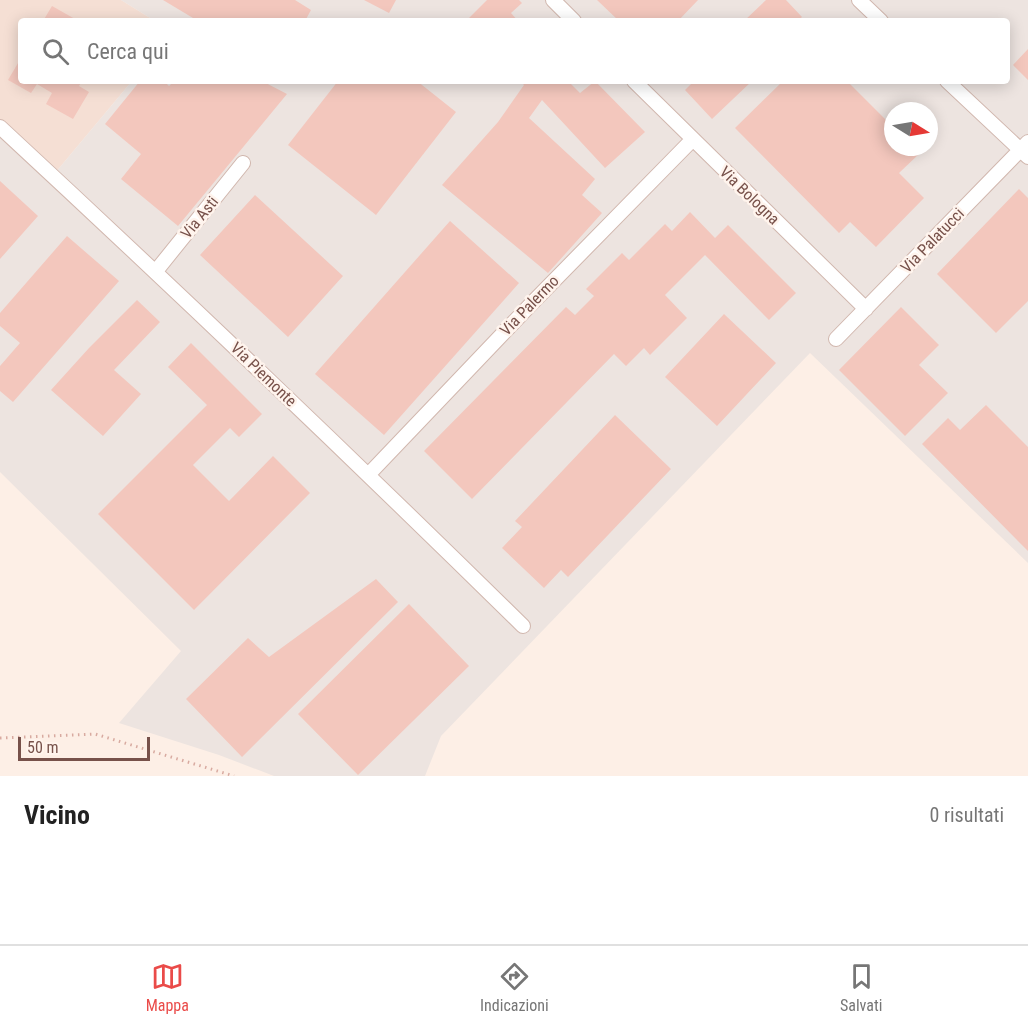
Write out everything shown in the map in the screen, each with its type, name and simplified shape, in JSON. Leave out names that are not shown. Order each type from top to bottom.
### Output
[{"type":"street","points":[[553,0],[571,18]]},
{"type":"street","points":[[859,0],[878,18]]},
{"type":"street","name":"Via Bologna","points":[[637,84],[866,309]]},
{"type":"street","points":[[950,84],[1026,149]]},
{"type":"street","name":"Via Piemonte","points":[[0,127],[156,271],[369,474],[523,626]]},
{"type":"street","name":"Via Palermo","points":[[369,474],[693,139]]},
{"type":"street","name":"Via Palatucci","points":[[836,339],[1026,149]]},
{"type":"street","name":"Via Asti","points":[[156,271],[243,163]]},
{"type":"path","points":[[0,738],[95,734],[234,776]]},
{"type":"shaded area","points":[[0,0],[121,0],[150,18],[18,18],[18,84],[129,84],[50,179],[0,135]]},
{"type":"shaded area","points":[[121,0],[1028,0],[1028,563],[810,353],[441,736],[425,776],[274,776],[219,755],[119,723],[181,651],[0,472],[0,135],[50,179],[129,84],[1010,84],[1010,18],[150,18]]},
{"type":"building","points":[[163,0],[295,0],[311,10],[307,18],[193,18]]},
{"type":"building","points":[[364,0],[396,0],[389,13]]},
{"type":"building","points":[[487,0],[519,0],[522,3],[511,13],[515,18],[469,18]]},
{"type":"building","points":[[597,0],[698,0],[681,18],[616,18]]},
{"type":"building","points":[[766,0],[786,0],[802,17],[801,18],[747,18]]},
{"type":"building","points":[[52,6],[73,18],[45,18]]},
{"type":"building","points":[[1028,49],[1028,80],[1013,65]]},
{"type":"building","points":[[18,63],[18,84],[37,84],[31,93],[8,80]]},
{"type":"building","points":[[37,84],[80,84],[79,86],[89,92],[73,119],[46,104],[52,93]]},
{"type":"building","points":[[138,84],[167,84],[169,86],[171,84],[268,84],[287,94],[178,226],[121,179],[141,154],[105,124]]},
{"type":"building","points":[[336,84],[421,84],[456,112],[376,215],[288,145]]},
{"type":"building","points":[[571,84],[580,93],[591,84],[598,84],[645,132],[605,168],[542,100],[529,118],[595,179],[582,195],[602,213],[548,273],[442,185],[498,122],[524,85]]},
{"type":"building","points":[[691,84],[749,84],[712,119],[685,90]]},
{"type":"building","points":[[780,84],[850,84],[884,118],[884,156],[917,156],[899,173],[924,198],[876,247],[850,222],[839,233],[735,128]]},
{"type":"building","points":[[0,181],[38,216],[0,259]]},
{"type":"building","points":[[1019,189],[1028,198],[1028,301],[996,333],[937,274]]},
{"type":"building","points":[[255,195],[343,276],[288,337],[200,255]]},
{"type":"building","points":[[690,212],[715,238],[728,225],[796,293],[769,320],[705,255],[665,295],[687,318],[650,355],[644,348],[626,366],[614,354],[472,499],[424,451],[566,307],[575,315],[594,296],[586,289],[622,253],[629,260],[665,224],[672,231]]},
{"type":"building","points":[[450,221],[519,283],[384,435],[315,374]]},
{"type":"building","points":[[67,236],[119,281],[13,402],[0,391],[0,366],[20,343],[0,326],[0,313]]},
{"type":"building","points":[[137,300],[160,322],[114,370],[141,394],[103,436],[51,390]]},
{"type":"building","points":[[901,307],[939,345],[919,365],[948,393],[905,436],[839,370]]},
{"type":"building","points":[[724,314],[776,363],[717,426],[665,377]]},
{"type":"building","points":[[191,343],[262,414],[239,437],[230,428],[193,465],[229,501],[273,456],[310,493],[194,610],[98,514],[207,405],[168,367]]},
{"type":"building","points":[[986,405],[1028,447],[1028,551],[922,444],[948,418],[960,430]]},
{"type":"building","points":[[615,415],[671,469],[568,577],[561,570],[544,588],[502,548],[522,527],[515,521]]},
{"type":"building","points":[[376,579],[398,602],[242,757],[186,699],[248,638],[269,657]]},
{"type":"building","points":[[409,604],[469,666],[358,775],[298,714]]}]
